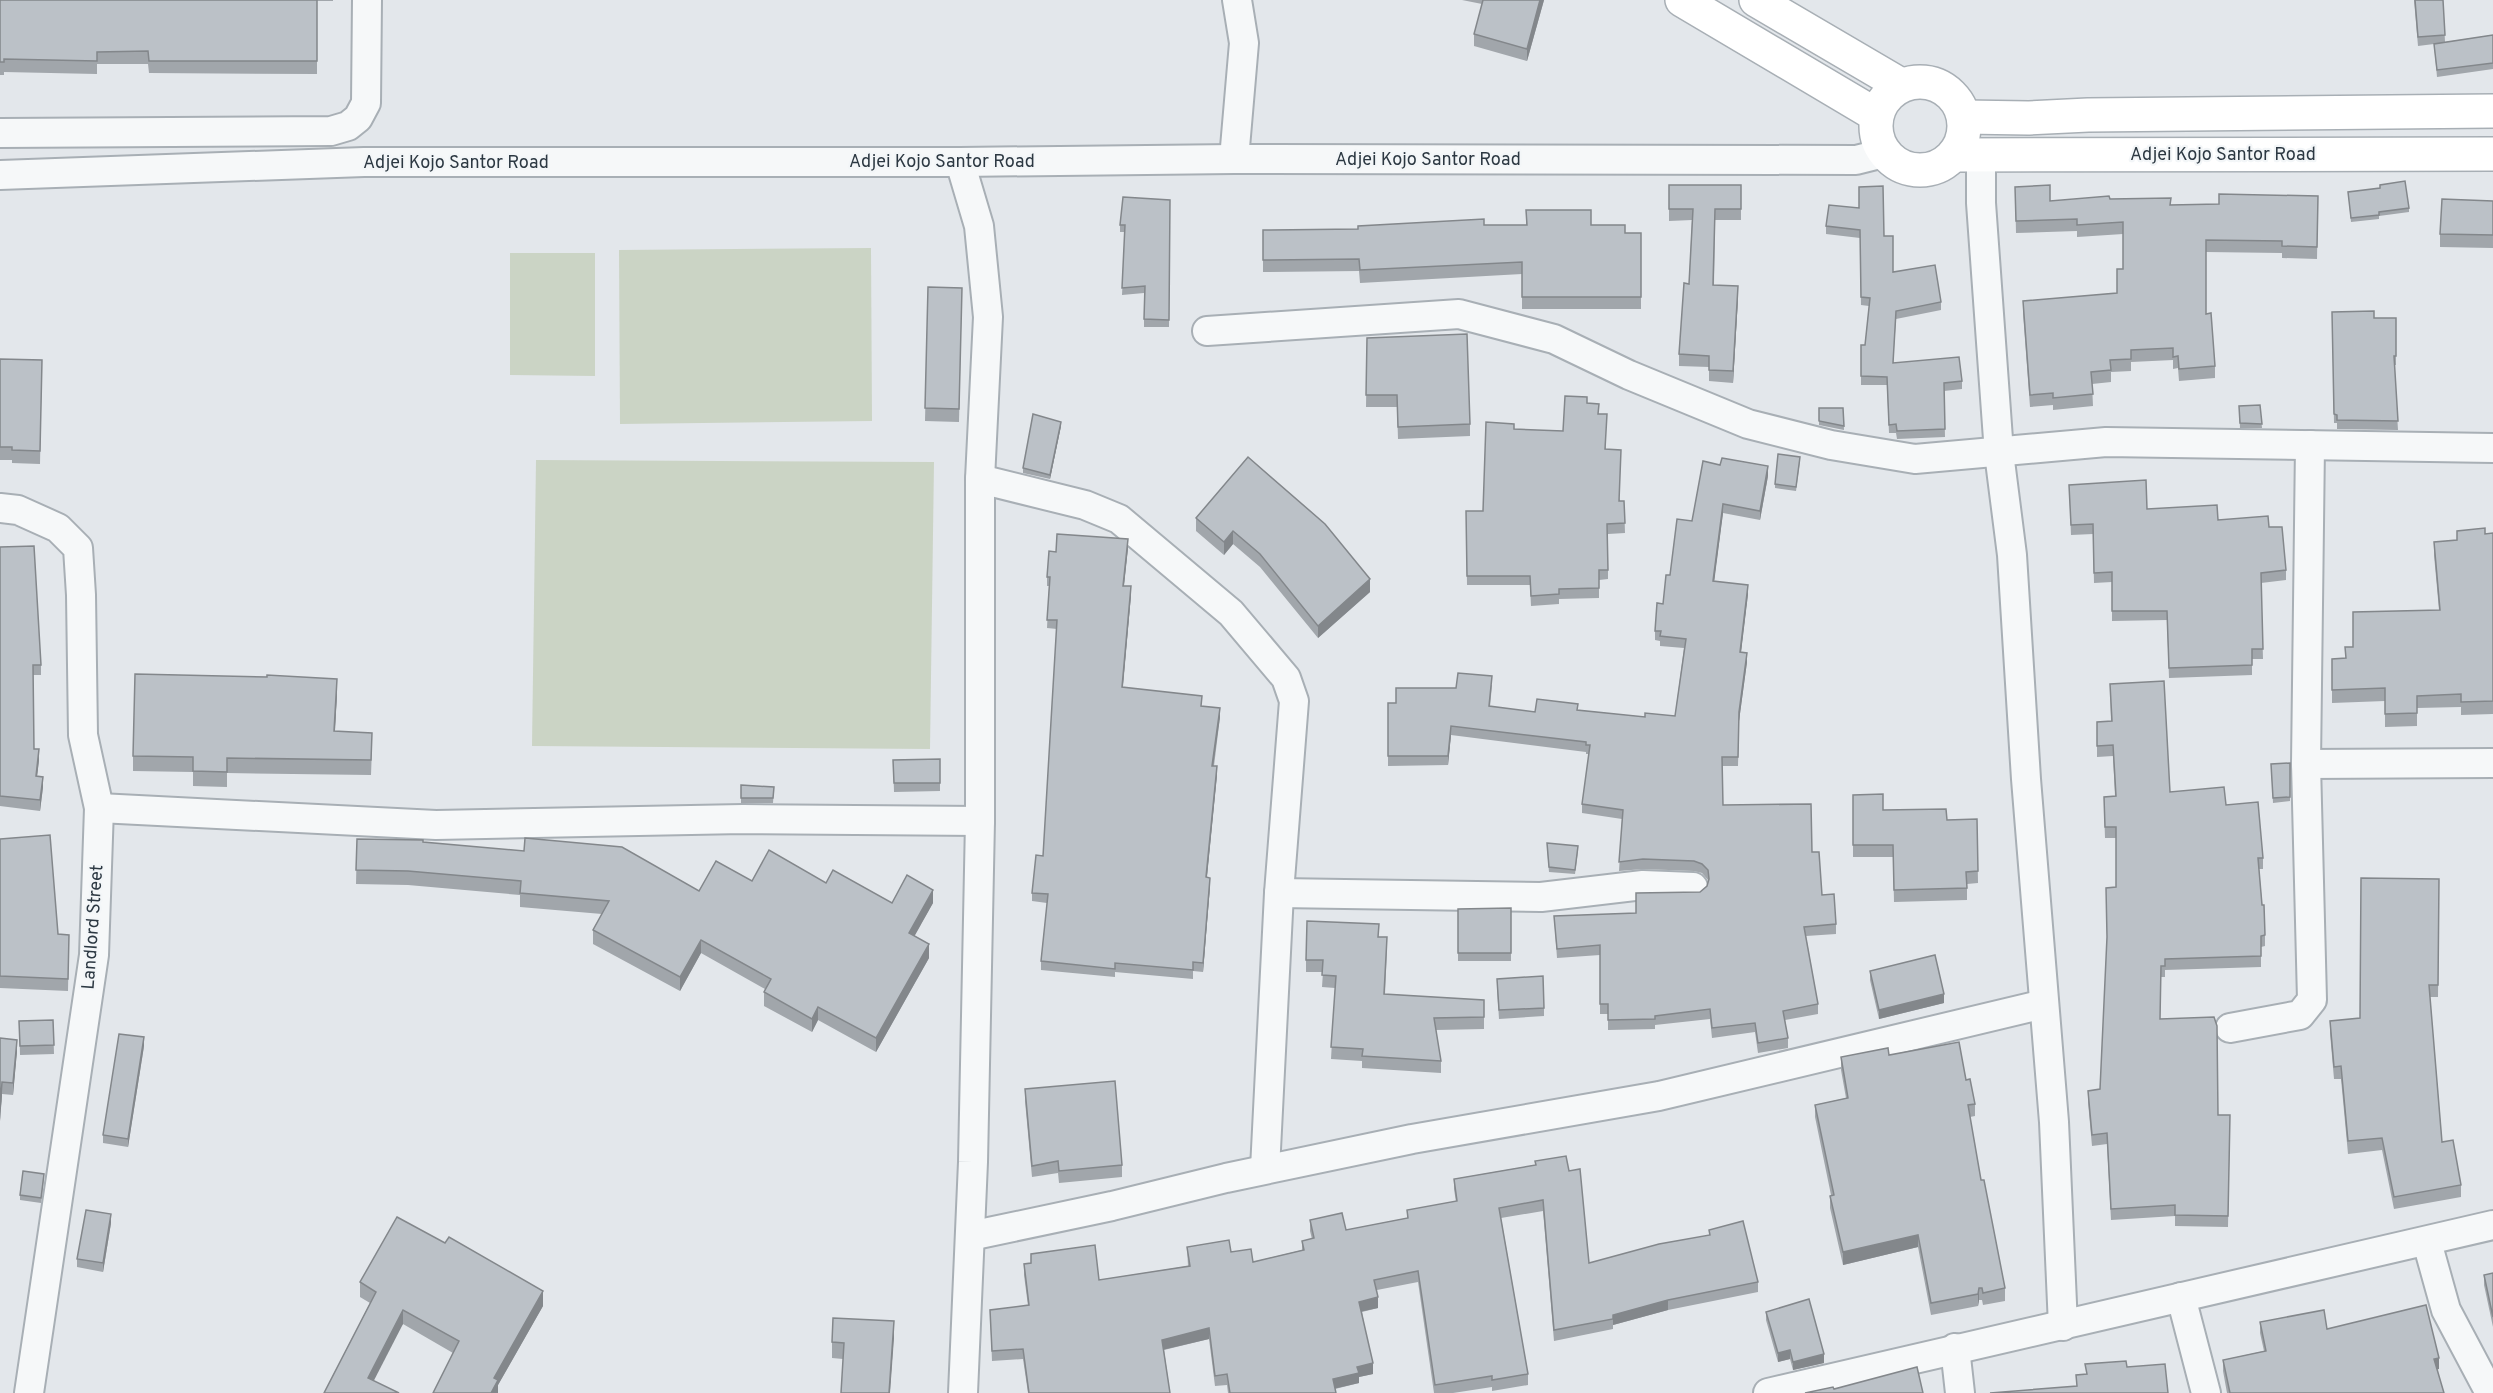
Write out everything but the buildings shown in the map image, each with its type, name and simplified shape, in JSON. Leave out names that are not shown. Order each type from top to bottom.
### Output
[{"type":"street","points":[[0,133],[331,131],[348,126],[358,118],[366,103],[367,0]]},
{"type":"street","points":[[1234,159],[1244,43],[1237,0]]},
{"type":"street","points":[[1682,0],[1876,115]]},
{"type":"street","points":[[1756,0],[1902,85]]},
{"type":"street","points":[[1967,155],[1938,167],[1918,171],[1899,166],[1884,153],[1876,135],[1876,115],[1885,97],[1902,85],[1921,81],[1940,86],[1955,99],[1964,117],[1963,137],[1981,203],[1999,453],[2012,555],[2026,779],[2054,1122],[2063,1326]]},
{"type":"street","points":[[1964,117],[2493,111]]},
{"type":"street","name":"Adjei Kojo Santor Road","points":[[0,175],[364,162],[960,162],[1234,159],[1856,160],[1884,153]]},
{"type":"street","name":"Adjei Kojo Santor Road","points":[[1967,155],[2493,154]]},
{"type":"street","points":[[960,162],[979,226],[988,317],[980,479],[980,821],[970,1236],[963,1393]]},
{"type":"street","points":[[1207,331],[1459,314],[1554,339],[1640,379],[1748,424],[1831,445],[1915,459],[2106,442],[2493,448]]},
{"type":"street","points":[[2230,1028],[2300,1015],[2312,1000],[2306,764],[2310,445]]},
{"type":"street","points":[[980,479],[1085,505],[1119,519],[1232,613],[1286,678],[1294,701],[1279,893],[1264,1169]]},
{"type":"street","name":"Landlord Street","points":[[0,508],[18,510],[58,528],[78,548],[83,735],[99,808],[94,955],[29,1393]]},
{"type":"street","points":[[2306,764],[2493,763]]},
{"type":"street","points":[[99,808],[436,825],[743,819],[980,821]]},
{"type":"street","points":[[1279,893],[1541,897],[1643,885],[1693,887]]},
{"type":"street","points":[[970,1236],[1112,1206],[1264,1169],[1412,1139],[1659,1096],[2044,1004]]},
{"type":"street","points":[[1768,1393],[2493,1225]]},
{"type":"street","points":[[2427,1242],[2446,1310],[2490,1393]]},
{"type":"street","points":[[2181,1297],[2206,1393]]},
{"type":"street","points":[[1955,1348],[1960,1393]]},
{"type":"green space","points":[[871,248],[872,421],[620,424],[619,250]]},
{"type":"green space","points":[[510,253],[595,253],[595,376],[510,375]]},
{"type":"green space","points":[[536,460],[934,462],[930,749],[532,746]]}]
